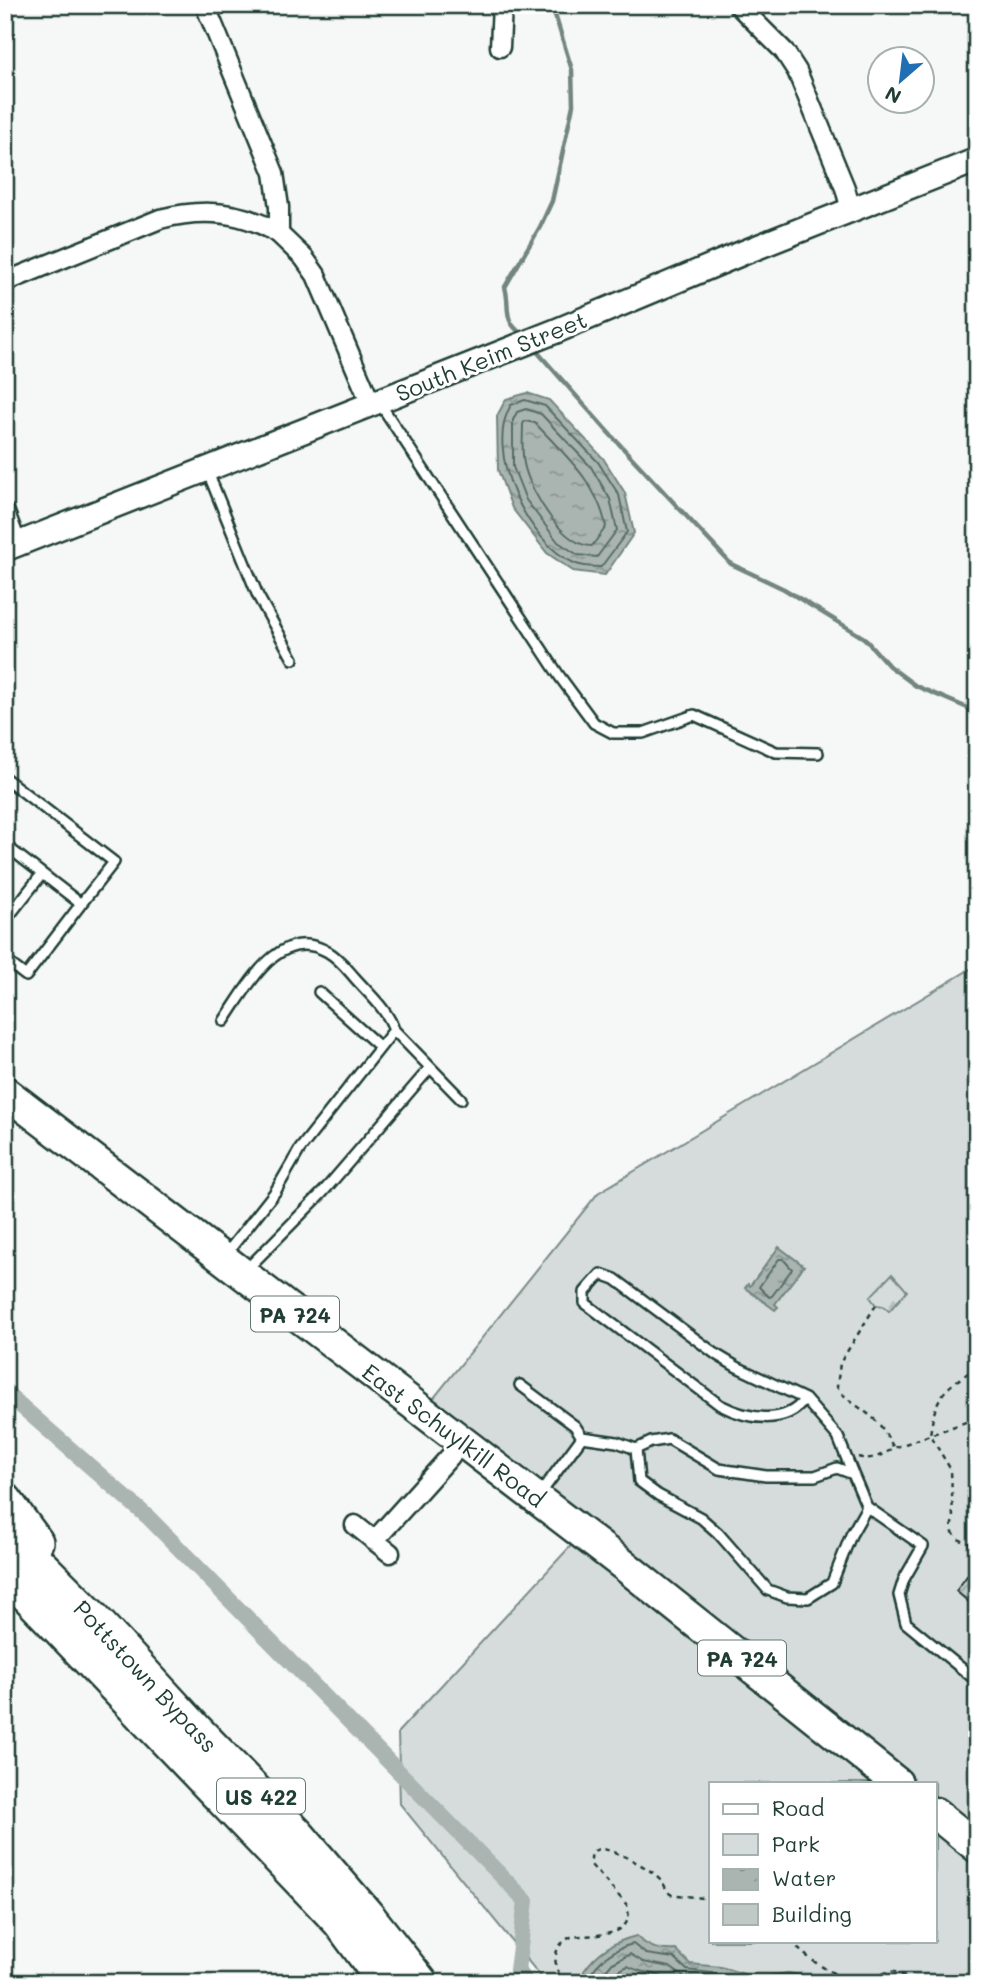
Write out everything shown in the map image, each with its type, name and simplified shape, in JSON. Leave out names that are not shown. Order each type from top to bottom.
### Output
[{"type":"highway","points":[[5,1500],[92,1617]]},
{"type":"highway","name":"Pottstown Bypass","points":[[5,1530],[92,1617],[196,1730],[298,1834],[421,1983]]},
{"type":"highway","name":"Pottstown Bypass","points":[[5,1572],[339,1921],[385,1983]]},
{"type":"highway","points":[[5,1587],[166,1740]]},
{"type":"main road","name":"East Schuylkill Road","points":[[5,1092],[537,1499],[764,1675],[896,1782]]},
{"type":"main road","points":[[936,1814],[977,1847]]},
{"type":"street","points":[[205,5],[274,173],[279,208],[279,234]]},
{"type":"street","points":[[500,47],[502,5]]},
{"type":"street","points":[[737,5],[776,42],[797,71],[845,188],[851,210]]},
{"type":"street","name":"South Keim Street","points":[[11,547],[556,331],[977,160]]},
{"type":"street","points":[[5,282],[160,219],[183,213],[232,214],[252,220],[279,234],[304,258],[316,275],[374,402]]},
{"type":"street","points":[[5,513],[11,547]]},
{"type":"street","points":[[374,1541],[463,1442]]},
{"type":"street","points":[[355,1525],[390,1553]]},
{"type":"lane","points":[[374,402],[594,723],[612,733],[643,733],[694,715],[776,752],[818,753]]},
{"type":"lane","points":[[206,468],[258,596],[293,659]]},
{"type":"lane","points":[[5,778],[114,862],[26,976],[5,960]]},
{"type":"lane","points":[[5,845],[81,904]]},
{"type":"lane","points":[[5,921],[42,874]]},
{"type":"lane","points":[[224,1021],[273,956],[294,944],[329,952],[384,1011],[394,1030],[461,1098]]},
{"type":"lane","points":[[319,992],[380,1048]]},
{"type":"lane","points":[[233,1266],[300,1149],[394,1030]]},
{"type":"lane","points":[[233,1266],[323,1192],[430,1068]]},
{"type":"lane","points":[[805,1399],[797,1409],[783,1416],[759,1417],[734,1412],[720,1405],[585,1303],[585,1292],[601,1274],[615,1279],[717,1355],[805,1399],[838,1437],[867,1507],[923,1546],[904,1579],[899,1595],[906,1623],[977,1681]]},
{"type":"lane","points":[[520,1385],[575,1426],[582,1437],[617,1442],[636,1449],[669,1439],[719,1469],[766,1476],[814,1476],[837,1468],[853,1474]]},
{"type":"lane","points":[[537,1499],[582,1437]]},
{"type":"lane","points":[[636,1449],[639,1481],[658,1495],[701,1518],[718,1533],[768,1590],[787,1597],[808,1598],[832,1583],[850,1535],[867,1507]]},
{"type":"path","points":[[876,1305],[840,1363],[837,1387],[845,1398],[879,1423],[894,1448]]},
{"type":"path","points":[[977,1367],[940,1395],[930,1435],[951,1470],[951,1530],[958,1539],[977,1547]]},
{"type":"path","points":[[845,1453],[870,1459],[977,1418]]},
{"type":"path","points":[[564,1983],[556,1972],[555,1962],[558,1950],[565,1940],[586,1935],[603,1936],[620,1930],[629,1913],[626,1905],[591,1865],[591,1856],[596,1850],[602,1848],[614,1852],[645,1867],[656,1874],[670,1894],[709,1899]]},
{"type":"path","points":[[791,1942],[825,1969],[848,1980],[863,1983],[887,1970],[897,1971],[919,1983]]},
{"type":"green space","points":[[977,965],[977,1983],[546,1983],[400,1804],[398,1732],[592,1523],[433,1399],[598,1193]]},
{"type":"green space","points":[[892,1274],[907,1291],[889,1311],[876,1305],[870,1297]]},
{"type":"water","points":[[527,393],[549,400],[603,458],[625,493],[634,533],[605,575],[573,571],[547,553],[512,508],[498,470],[497,416],[506,399]]},
{"type":"water","points":[[779,1247],[804,1266],[775,1304],[778,1307],[775,1310],[745,1288],[748,1284],[750,1286]]},
{"type":"water","points":[[636,1936],[654,1948],[676,1950],[690,1964],[721,1967],[757,1978],[788,1973],[814,1983],[585,1983],[584,1971],[594,1958],[620,1941]]},
{"type":"building","points":[[977,1562],[977,1609],[956,1591]]},
{"type":"waterway","points":[[523,335],[509,318],[505,287],[552,201],[573,105],[572,70],[552,5]]},
{"type":"waterway","points":[[533,347],[731,564],[784,589],[864,638],[889,666],[916,686],[977,712]]},
{"type":"waterway","points":[[5,1392],[148,1517],[526,1901],[517,1970],[527,1983]]}]
